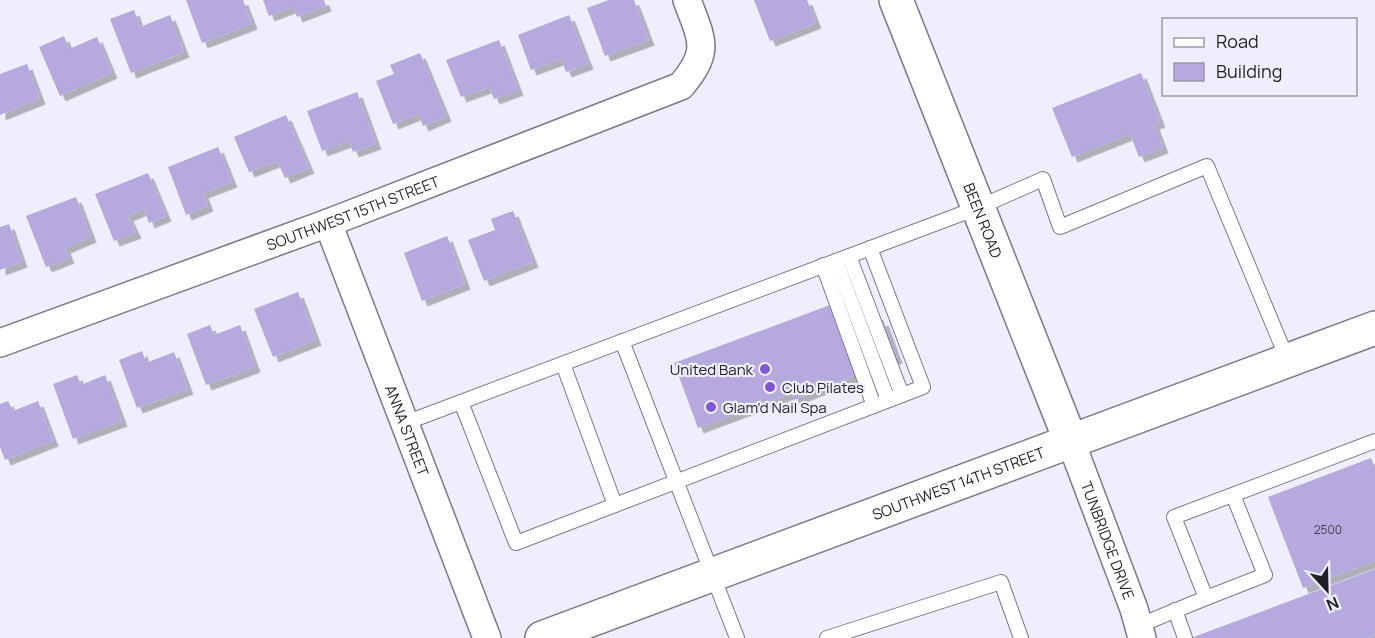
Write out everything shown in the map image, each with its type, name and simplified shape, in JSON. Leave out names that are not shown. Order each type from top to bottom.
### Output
[{"type":"main road","name":"BEEN ROAD","points":[[896,0],[1071,442]]},
{"type":"main road","name":"SOUTHWEST 14TH STREET","points":[[542,638],[1375,328]]},
{"type":"street","name":"SOUTHWEST 15TH STREET","points":[[0,343],[328,223],[681,86],[697,66],[703,42],[687,0]]},
{"type":"street","name":"ANNA STREET","points":[[328,223],[487,638]]},
{"type":"street","name":"TUNBRIDGE DRIVE","points":[[1071,442],[1141,632]]},
{"type":"lane","points":[[405,423],[977,208],[1043,179],[1060,227],[1207,166],[1288,361]]},
{"type":"lane","points":[[461,402],[516,543],[923,387],[870,248]]},
{"type":"lane","points":[[836,261],[895,398]]},
{"type":"lane","points":[[836,261],[874,406]]},
{"type":"lane","points":[[622,341],[737,638]]},
{"type":"lane","points":[[563,364],[615,505]]},
{"type":"lane","points":[[1206,598],[1174,517],[1375,441]]},
{"type":"lane","points":[[1141,632],[1175,610],[1265,575],[1233,495]]},
{"type":"lane","points":[[828,638],[1000,582],[1021,638]]},
{"type":"lane","points":[[1175,610],[1185,638]]},
{"type":"building","points":[[186,0],[243,0],[252,24],[202,43]]},
{"type":"building","points":[[263,0],[324,0],[326,6],[297,17],[293,7],[269,16]]},
{"type":"building","points":[[609,0],[634,0],[649,40],[605,56],[587,8]]},
{"type":"building","points":[[754,0],[807,0],[816,23],[770,41]]},
{"type":"building","points":[[134,10],[140,27],[170,15],[184,52],[131,73],[110,19]]},
{"type":"building","points":[[569,15],[588,64],[566,72],[561,59],[531,70],[518,35]]},
{"type":"building","points":[[64,36],[69,49],[97,37],[112,73],[60,96],[39,47]]},
{"type":"building","points":[[499,40],[518,90],[494,99],[489,87],[461,97],[446,60]]},
{"type":"building","points":[[420,53],[446,116],[423,126],[418,114],[393,124],[376,81],[394,74],[390,65]]},
{"type":"building","points":[[27,64],[40,99],[0,115],[0,74]]},
{"type":"building","points":[[1141,73],[1160,122],[1154,124],[1163,148],[1139,157],[1130,134],[1072,157],[1052,108]]},
{"type":"building","points":[[357,92],[376,144],[353,152],[349,141],[322,151],[307,111]]},
{"type":"building","points":[[286,115],[309,168],[285,178],[277,161],[249,172],[234,137]]},
{"type":"building","points":[[218,147],[232,182],[203,193],[208,206],[186,215],[168,167]]},
{"type":"building","points":[[148,173],[166,216],[149,223],[144,209],[128,216],[136,233],[114,241],[95,194]]},
{"type":"building","points":[[76,197],[91,237],[65,248],[69,258],[46,267],[26,216]]},
{"type":"building","points":[[513,211],[533,262],[484,281],[468,240],[495,230],[491,219]]},
{"type":"building","points":[[9,224],[22,262],[0,270],[0,227]]},
{"type":"building","points":[[447,236],[465,284],[422,301],[404,253]]},
{"type":"building","points":[[298,292],[316,340],[273,357],[254,309]]},
{"type":"building","name":"United Bank","points":[[830,305],[841,336],[883,320],[897,358],[794,400],[792,393],[698,428],[674,363]]},
{"type":"building","points":[[210,325],[214,335],[240,325],[255,367],[206,385],[187,334]]},
{"type":"building","points":[[142,351],[146,363],[174,352],[188,389],[137,408],[119,360]]},
{"type":"building","points":[[77,375],[81,385],[105,375],[122,421],[73,439],[53,384]]},
{"type":"building","points":[[8,401],[13,411],[38,401],[53,441],[5,460],[0,447],[0,404]]},
{"type":"building","points":[[1371,458],[1375,468],[1375,561],[1303,588],[1268,497]]},
{"type":"building","points":[[1375,569],[1375,635],[1366,638],[1191,638]]},
{"type":"place","name":"United Bank","points":[[765,369]]},
{"type":"place","name":"Club Pilates","points":[[770,387]]},
{"type":"place","name":"Glam'd Nail Spa","points":[[711,407]]}]
